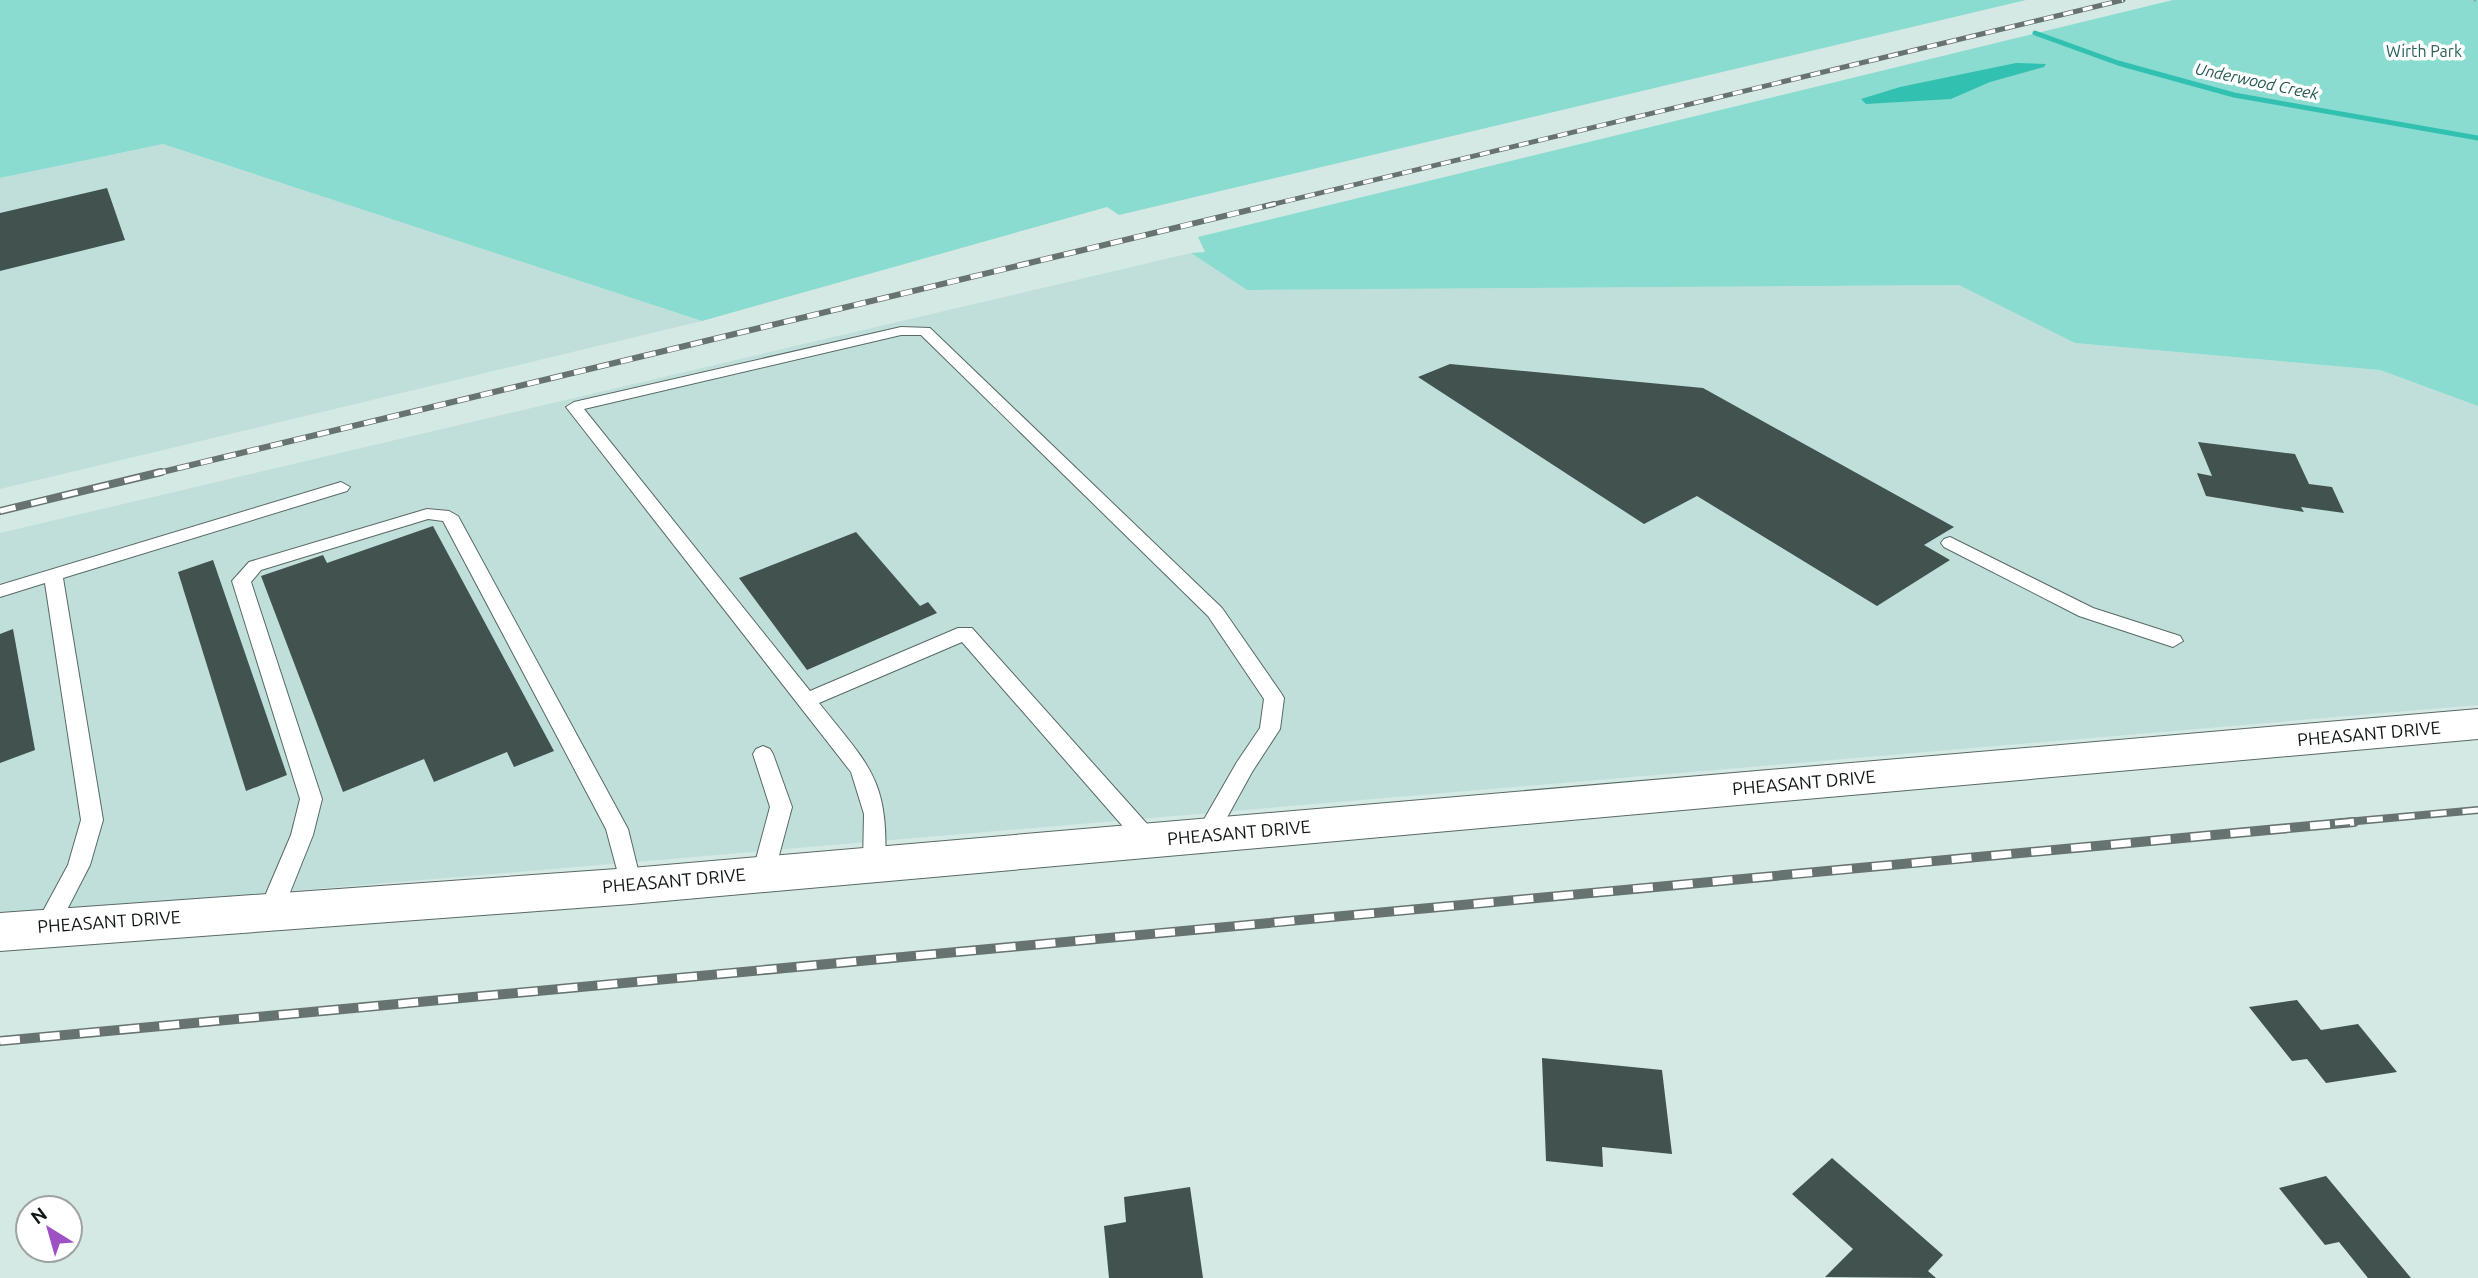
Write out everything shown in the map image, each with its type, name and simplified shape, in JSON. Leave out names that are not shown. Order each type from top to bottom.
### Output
[{"type":"street","name":"PHEASANT DRIVE","points":[[0,932],[47,926],[631,886],[2478,724]]},
{"type":"lane","points":[[874,864],[877,817],[874,793],[859,768],[574,407],[901,331],[925,331],[1215,611],[1274,698],[1270,729],[1244,767],[1206,835]]},
{"type":"lane","points":[[0,591],[341,487]]},
{"type":"lane","points":[[271,911],[302,835],[311,799],[241,582],[255,566],[427,514],[449,516],[617,829],[631,886]]},
{"type":"lane","points":[[1950,543],[2086,612],[2173,641]]},
{"type":"lane","points":[[47,926],[79,865],[92,820],[53,575]]},
{"type":"lane","points":[[806,701],[965,633],[1149,841]]},
{"type":"lane","points":[[763,754],[781,807],[763,874]]},
{"type":"shaded area","points":[[2016,63],[2046,64],[2044,67],[1990,82],[1951,99],[1866,104],[1861,99],[1900,87]]},
{"type":"shaded area","points":[[163,144],[702,321],[0,489],[0,178]]},
{"type":"shaded area","points":[[1191,253],[1247,290],[1959,285],[2075,343],[2380,370],[2478,406],[2478,705],[0,916],[0,533]]},
{"type":"green space","points":[[0,0],[2026,0],[1119,215],[1107,207],[702,321],[163,144],[0,178]]},
{"type":"green space","name":"Wirth Park","points":[[2173,0],[2478,0],[2478,406],[2380,370],[2075,343],[1959,285],[1247,290],[1191,253],[1205,252],[1198,237]]},
{"type":"building","points":[[107,188],[125,240],[0,271],[0,213]]},
{"type":"building","points":[[1450,364],[1703,388],[1954,527],[1924,545],[1950,560],[1877,606],[1697,496],[1644,524],[1418,377]]},
{"type":"building","points":[[2198,442],[2295,454],[2309,484],[2332,487],[2344,513],[2301,507],[2304,512],[2206,496],[2197,473],[2212,476]]},
{"type":"building","points":[[433,526],[554,751],[514,767],[507,752],[434,782],[424,759],[343,792],[261,576],[323,555],[327,563]]},
{"type":"building","points":[[856,532],[920,606],[928,602],[937,613],[807,670],[739,578]]},
{"type":"building","points":[[213,560],[287,775],[246,791],[178,572]]},
{"type":"building","points":[[13,629],[35,750],[0,763],[0,634]]},
{"type":"building","points":[[2297,1000],[2321,1030],[2358,1024],[2397,1072],[2326,1083],[2307,1059],[2292,1061],[2249,1007]]},
{"type":"building","points":[[1542,1058],[1662,1070],[1672,1154],[1602,1147],[1603,1167],[1546,1161]]},
{"type":"building","points":[[1832,1158],[1943,1255],[1928,1271],[1936,1278],[1825,1277],[1853,1249],[1792,1194]]},
{"type":"building","points":[[2326,1176],[2411,1278],[2368,1278],[2339,1242],[2325,1245],[2279,1188]]},
{"type":"building","points":[[1190,1187],[1203,1278],[1109,1278],[1104,1226],[1126,1222],[1124,1197]]},
{"type":"waterway","name":"Underwood Creek","points":[[2035,33],[2118,63],[2234,95],[2478,138]]},
{"type":"railway","points":[[1266,206],[2123,0]]},
{"type":"railway","points":[[154,474],[1274,204]]},
{"type":"railway","points":[[0,511],[161,472]]},
{"type":"railway","points":[[2335,823],[2478,810]]},
{"type":"railway","points":[[0,1041],[2354,822]]}]
